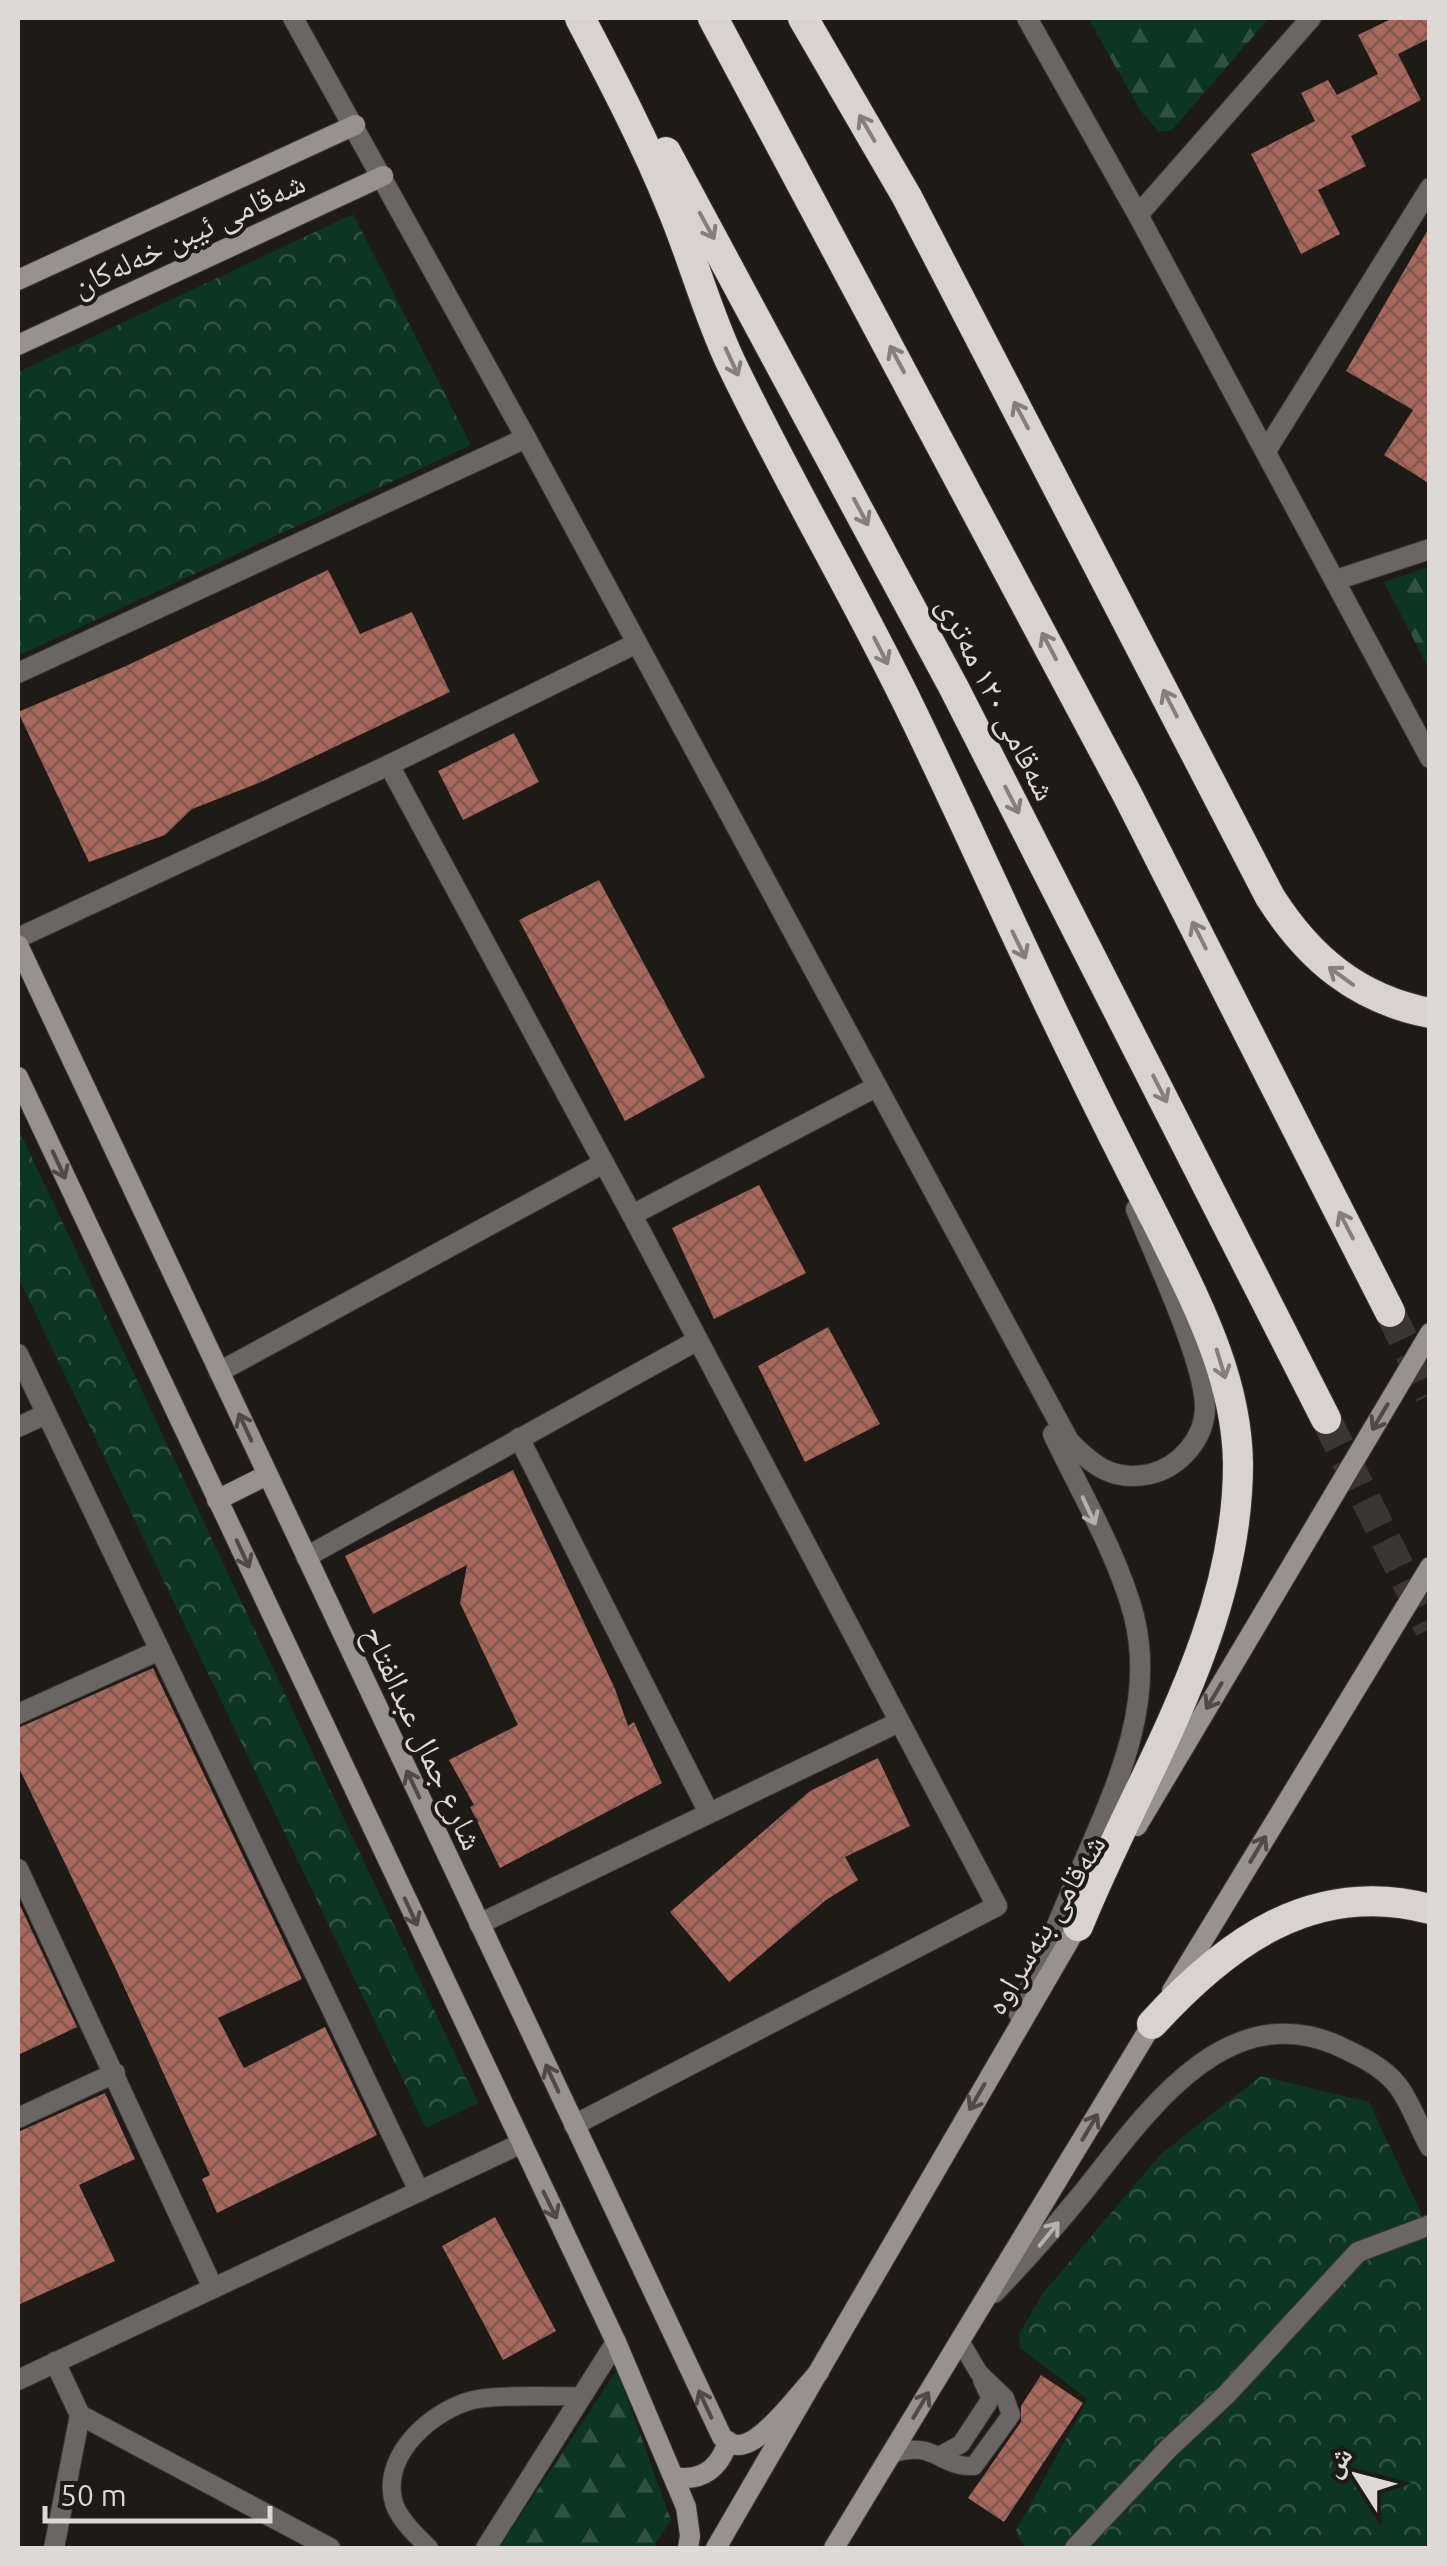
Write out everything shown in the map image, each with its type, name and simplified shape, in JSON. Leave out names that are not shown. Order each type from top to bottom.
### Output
[{"type":"highway","points":[[580,18],[671,205],[730,360],[910,708],[1015,936],[1218,1353],[1231,1397],[1238,1462],[1232,1550],[1216,1613],[1192,1679],[1099,1873],[1078,1926]]},
{"type":"highway","name":"شەقامی ١٢٠ مەتری","points":[[593,18],[954,688],[1326,1419]]},
{"type":"highway","name":"شەقامی ١٢٠ مەتری","points":[[713,18],[1128,794],[1390,1312]]},
{"type":"highway","points":[[803,18],[907,197],[1278,910],[1306,947],[1332,971],[1364,992],[1396,1006],[1430,1014]]},
{"type":"highway","points":[[1152,2024],[1220,1956],[1245,1938],[1286,1920],[1345,1902],[1388,1902],[1430,1908]]},
{"type":"main road","name":"شەقامی ئیبن خەلەکان","points":[[18,280],[355,125]]},
{"type":"main road","name":"شەقامی ئیبن خەلەکان","points":[[18,345],[383,176]]},
{"type":"main road","name":"شارع جمال عبدالفتاح","points":[[18,945],[713,2420],[728,2441]]},
{"type":"main road","points":[[18,1077],[616,2342],[686,2507],[688,2548]]},
{"type":"main road","name":"شەقامی بنەسراوە","points":[[716,2548],[1002,2054],[1430,1333]]},
{"type":"main road","points":[[218,1500],[268,1475]]},
{"type":"main road","points":[[834,2548],[1430,1567]]},
{"type":"main road","points":[[674,2477],[690,2479],[707,2474],[721,2458],[728,2441],[741,2446],[757,2438],[820,2372]]},
{"type":"street","points":[[293,18],[383,176],[1070,1441],[1104,1472],[1146,1474],[1170,1466],[1194,1442],[1205,1413],[1202,1389],[1190,1347],[1089,1087]]},
{"type":"street","points":[[1027,18],[1138,214],[1430,758]]},
{"type":"street","points":[[1138,214],[1311,18]]},
{"type":"street","points":[[1266,451],[1430,188]]},
{"type":"street","points":[[18,673],[526,438]]},
{"type":"street","points":[[1336,580],[1430,549]]},
{"type":"street","points":[[18,938],[389,765],[636,643]]},
{"type":"street","points":[[389,765],[632,1215],[996,1906],[574,2125]]},
{"type":"street","points":[[632,1215],[876,1087]]},
{"type":"street","points":[[219,1372],[602,1164]]},
{"type":"street","points":[[989,1296],[1118,1572],[1134,1615],[1139,1686],[1134,1727],[1119,1778],[1002,2054]]},
{"type":"street","points":[[306,1557],[698,1340]]},
{"type":"street","points":[[18,1354],[419,2191]]},
{"type":"street","points":[[18,1427],[46,1414]]},
{"type":"street","points":[[520,1438],[709,1813]]},
{"type":"street","points":[[18,1714],[160,1650]]},
{"type":"street","points":[[479,1924],[899,1722]]},
{"type":"street","points":[[18,1869],[213,2288]]},
{"type":"street","points":[[982,2306],[1034,2252],[1136,2126],[1176,2084],[1203,2060],[1235,2043],[1294,2034],[1358,2054],[1398,2086],[1430,2147]]},
{"type":"street","points":[[18,2118],[115,2073]]},
{"type":"street","points":[[18,2380],[520,2144]]},
{"type":"street","points":[[1075,2548],[1168,2449],[1226,2395],[1358,2252],[1430,2224]]},
{"type":"street","points":[[486,2548],[616,2342]]},
{"type":"street","points":[[54,2548],[80,2415],[55,2362]]},
{"type":"street","points":[[80,2415],[330,2548]]},
{"type":"lane","points":[[892,2454],[915,2448],[974,2466],[1010,2415],[1005,2398],[979,2372],[960,2341]]},
{"type":"lane","points":[[429,2548],[411,2530],[393,2500],[395,2464],[422,2426],[473,2400],[582,2396]]},
{"type":"green space","points":[[1088,18],[1269,18],[1172,130],[1159,132],[1140,110]]},
{"type":"green space","points":[[353,214],[471,445],[18,656],[18,372]]},
{"type":"green space","points":[[1430,567],[1429,669],[1384,582]]},
{"type":"green space","points":[[18,1128],[478,2103],[426,2128],[18,1277]]},
{"type":"green space","points":[[1261,2076],[1369,2102],[1429,2230],[1429,2548],[1026,2548],[1015,2532],[1086,2398],[1020,2348],[1019,2334],[1043,2293],[1162,2153]]},
{"type":"green space","points":[[617,2370],[671,2520],[653,2548],[499,2548]]},
{"type":"building","points":[[1393,18],[1430,18],[1430,38],[1398,54],[1421,100],[1351,136],[1366,166],[1318,190],[1340,234],[1301,254],[1251,154],[1315,121],[1301,93],[1328,80],[1337,95],[1378,74],[1358,35]]},
{"type":"building","points":[[1430,226],[1430,484],[1384,455],[1413,410],[1346,371]]},
{"type":"building","points":[[328,570],[360,634],[412,612],[450,692],[261,782],[192,809],[165,835],[89,862],[18,712],[126,666]]},
{"type":"building","points":[[514,733],[539,782],[463,820],[438,771]]},
{"type":"building","points":[[599,880],[705,1077],[625,1121],[519,920]]},
{"type":"building","points":[[759,1185],[806,1273],[714,1319],[672,1228]]},
{"type":"building","points":[[828,1327],[880,1424],[805,1462],[758,1366]]},
{"type":"building","points":[[513,1470],[615,1689],[628,1726],[634,1722],[662,1783],[500,1868],[470,1807],[474,1805],[449,1760],[518,1725],[460,1603],[467,1565],[373,1614],[345,1556]]},
{"type":"building","points":[[153,1668],[302,1979],[218,2018],[244,2068],[325,2027],[377,2135],[217,2213],[202,2179],[210,2175],[18,1766],[18,1728]]},
{"type":"building","points":[[878,1758],[910,1826],[845,1857],[858,1880],[826,1900],[729,1982],[670,1912],[810,1791]]},
{"type":"building","points":[[18,1901],[77,2027],[18,2055]]},
{"type":"building","points":[[105,2093],[135,2159],[79,2185],[115,2261],[18,2305],[18,2132]]},
{"type":"building","points":[[495,2217],[556,2331],[503,2360],[442,2246]]},
{"type":"building","points":[[1041,2375],[1083,2403],[1004,2522],[968,2498],[1021,2422],[1021,2406]]},
{"type":"tunnel","points":[[1390,1312],[1430,1395]]},
{"type":"tunnel","points":[[1326,1419],[1430,1629]]}]
